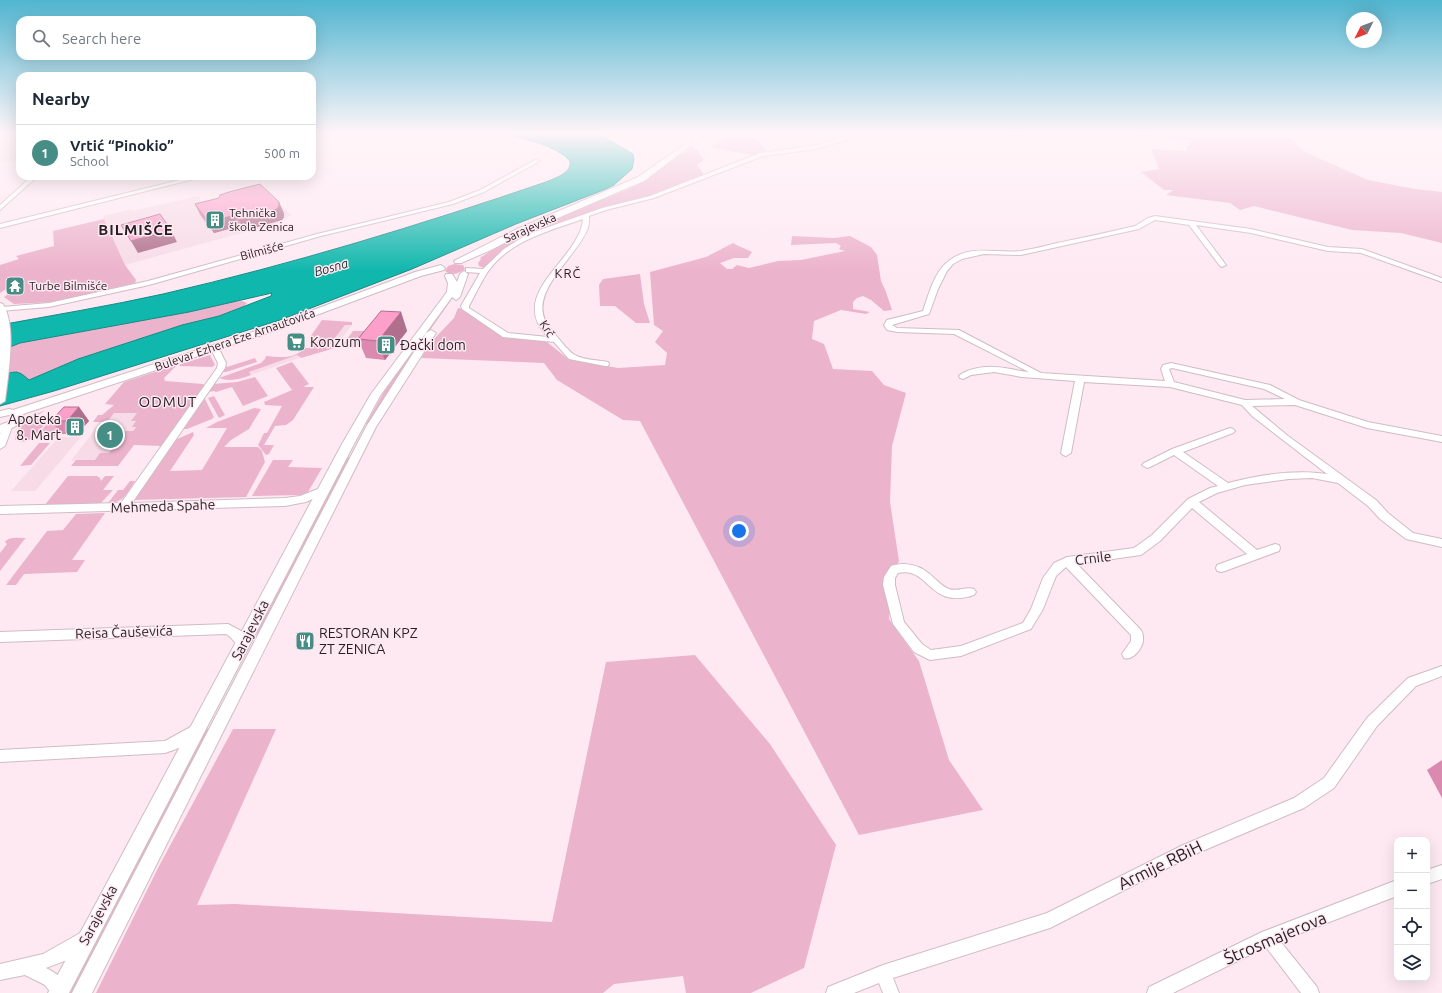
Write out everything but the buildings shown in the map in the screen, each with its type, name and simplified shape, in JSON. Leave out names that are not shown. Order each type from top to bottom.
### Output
[{"type":"main road","name":"Sarajevska","points":[[58,992],[323,490],[375,396],[451,292],[453,286],[452,279],[445,273],[448,263],[458,262],[520,232],[640,179]]},
{"type":"main road","name":"Sarajevska","points":[[82,993],[371,427],[405,372],[455,300],[467,270],[488,248]]},
{"type":"main road","points":[[445,273],[467,270],[465,262],[458,262]]},
{"type":"main road","name":"Bulevar Ezhera Eze Arnautovića","points":[[4,428],[8,413],[68,396],[311,314],[402,281],[445,273]]},
{"type":"main road","points":[[0,402],[4,355],[2,311]]},
{"type":"street","name":"Bilmišće","points":[[2,311],[48,305],[149,283],[319,235],[450,202],[482,191],[503,179]]},
{"type":"street","name":"Krč","points":[[556,340],[506,335],[466,309],[465,306],[468,300],[485,271],[506,250],[528,236],[604,209],[652,197],[698,179]]},
{"type":"street","points":[[0,208],[31,180]]},
{"type":"street","points":[[0,226],[187,180]]},
{"type":"street","name":"Krč","points":[[556,340],[540,322],[539,307],[542,293],[553,272],[582,235],[587,220],[586,216]]},
{"type":"street","points":[[1038,375],[1014,361],[956,332],[897,330],[890,328],[888,325],[890,322],[926,312],[943,270],[950,263],[961,256],[985,252],[1006,254],[1021,253],[1137,228],[1149,219],[1155,218],[1265,233],[1328,249],[1362,251],[1442,280]]},
{"type":"street","points":[[1193,223],[1192,225],[1222,265]]},
{"type":"street","points":[[467,270],[485,271]]},
{"type":"street","points":[[556,340],[572,357],[605,364]]},
{"type":"street","points":[[124,507],[221,368],[222,363],[214,347]]},
{"type":"street","points":[[1170,384],[1165,369],[1171,365],[1267,387],[1296,402],[1367,425],[1442,439]]},
{"type":"street","points":[[963,376],[969,373],[994,369],[1038,375],[1170,384],[1245,403],[1296,402]]},
{"type":"street","points":[[1066,453],[1080,378]]},
{"type":"street","points":[[1245,403],[1255,414],[1341,480]]},
{"type":"street","points":[[0,446],[4,428]]},
{"type":"street","points":[[1148,464],[1175,451],[1230,431]]},
{"type":"street","points":[[1175,451],[1225,486]]},
{"type":"street","name":"Crnile","points":[[970,592],[962,595],[950,595],[940,590],[918,571],[909,567],[895,569],[890,577],[889,585],[899,624],[918,648],[930,656],[961,651],[1027,626],[1033,620],[1052,571],[1058,564],[1067,561],[1137,552],[1156,538],[1192,502],[1214,490],[1245,482],[1289,476],[1312,475],[1341,480],[1354,488],[1372,503],[1384,516],[1410,536],[1442,543]]},
{"type":"street","name":"Mehmeda Spahe","points":[[0,510],[285,502],[302,499],[323,490]]},
{"type":"street","points":[[1192,502],[1256,555]]},
{"type":"street","points":[[1221,568],[1275,548]]},
{"type":"street","points":[[1067,561],[1136,632],[1139,637],[1138,641],[1128,654]]},
{"type":"street","name":"Reisa Čauševića","points":[[0,637],[228,629],[237,634],[243,643]]},
{"type":"street","name":"Armije RBiH","points":[[834,993],[883,973],[1050,920],[1188,850],[1299,803],[1329,783],[1372,722],[1412,682],[1442,671]]},
{"type":"street","points":[[0,756],[164,747],[179,741],[196,730]]},
{"type":"street","points":[[1430,876],[1442,872]]},
{"type":"street","name":"Štrosmajerova","points":[[1155,993],[1268,938],[1394,889]]},
{"type":"street","points":[[0,972],[28,968],[66,952],[87,936]]},
{"type":"street","points":[[1268,938],[1311,993]]},
{"type":"street","points":[[28,968],[51,979],[58,992]]},
{"type":"street","points":[[883,973],[891,993]]},
{"type":"shaded area","points":[[647,179],[694,179],[662,192],[527,235],[511,244],[484,268],[479,266],[478,263],[481,259],[480,258],[501,244],[532,228],[629,189]]},
{"type":"shaded area","points":[[1150,179],[1367,179],[1415,189],[1442,192],[1442,243],[1401,233],[1352,230],[1254,206],[1240,210],[1230,203],[1166,195],[1173,190],[1164,190]]},
{"type":"shaded area","points":[[258,184],[291,215],[278,223],[125,265],[103,216],[132,209],[133,211],[199,196],[202,203],[229,196],[226,193]]},
{"type":"shaded area","points":[[104,219],[125,265],[136,280],[135,283],[53,302],[14,304],[4,297],[23,284],[15,283],[0,293],[0,265],[19,259],[16,256],[54,246],[53,231]]},
{"type":"shaded area","points":[[792,236],[834,238],[850,236],[871,247],[877,255],[881,281],[892,310],[884,311],[871,300],[863,296],[857,298],[853,302],[853,309],[870,312],[866,314],[841,310],[814,321],[812,339],[824,344],[833,369],[872,371],[884,385],[906,393],[892,446],[890,502],[899,561],[890,577],[889,619],[919,661],[949,760],[983,810],[859,835],[640,421],[623,420],[557,380],[544,363],[421,358],[433,340],[454,318],[458,308],[505,336],[547,342],[568,359],[618,368],[665,365],[667,353],[655,342],[663,331],[654,325],[650,272],[706,257],[733,243],[752,252],[748,258],[734,258],[720,263],[727,269],[732,269],[737,265],[749,268],[778,261],[801,260],[845,251],[839,249],[841,246],[836,243],[791,245]]},
{"type":"shaded area","points":[[454,264],[463,265],[465,269],[455,274],[450,274],[445,271],[448,266]]},
{"type":"shaded area","points":[[640,274],[644,304],[650,323],[636,323],[615,306],[600,306],[599,285],[603,279]]},
{"type":"shaded area","points":[[452,296],[454,296],[400,373],[368,424],[366,424],[394,374]]},
{"type":"shaded area","points":[[242,301],[247,303],[244,306],[219,316],[182,325],[78,359],[29,380],[14,371],[0,376],[0,351],[20,343]]},
{"type":"shaded area","points":[[322,320],[352,322],[352,325],[345,325],[328,347],[335,348],[301,358],[297,355],[249,372],[251,375],[239,379],[227,380],[219,378],[261,363],[266,356],[286,357],[300,352],[304,348],[313,348],[320,337],[310,337]]},
{"type":"shaded area","points":[[345,325],[352,325],[335,348],[328,348]]},
{"type":"shaded area","points":[[353,331],[367,331],[356,348],[341,347]]},
{"type":"shaded area","points":[[210,355],[215,365],[212,367],[179,366],[181,364]]},
{"type":"shaded area","points":[[297,355],[299,358],[251,375],[249,372]]},
{"type":"shaded area","points":[[255,358],[257,362],[222,372],[225,364],[227,367]]},
{"type":"shaded area","points":[[292,362],[309,384],[303,387],[314,387],[293,420],[286,425],[275,426],[264,445],[274,445],[269,454],[266,455],[258,445],[264,433],[267,433],[282,406],[265,405],[264,402],[292,390],[276,368]]},
{"type":"shaded area","points":[[176,366],[164,378],[165,381],[203,384],[205,386],[162,446],[134,445],[118,466],[71,466],[76,460],[95,460],[100,453],[109,453],[118,442],[125,439],[120,438],[125,431],[133,431],[136,427],[132,427],[136,421],[131,421],[137,413],[114,413],[107,422],[93,422],[98,415],[102,415],[114,405],[105,404],[124,382]]},
{"type":"shaded area","points":[[255,377],[268,396],[243,406],[232,387],[216,392],[208,392],[213,384],[237,382]]},
{"type":"shaded area","points":[[214,396],[225,415],[219,418],[208,398]]},
{"type":"shaded area","points":[[205,399],[214,417],[187,429],[180,429],[201,400]]},
{"type":"shaded area","points":[[254,408],[261,409],[249,429],[231,440],[224,447],[258,447],[262,451],[265,462],[246,497],[133,500],[175,440],[193,432],[194,435],[170,471],[202,470],[227,428],[206,428],[217,422]]},
{"type":"shaded area","points":[[45,410],[37,416],[39,424],[48,420],[32,438],[23,442],[19,441],[19,438],[15,440],[17,430],[35,415]]},
{"type":"shaded area","points":[[109,411],[147,411],[110,459],[71,461]]},
{"type":"shaded area","points":[[74,419],[58,436],[37,436],[50,420]]},
{"type":"shaded area","points":[[59,437],[81,437],[35,491],[11,491]]},
{"type":"shaded area","points":[[39,443],[50,443],[31,465],[20,466]]},
{"type":"shaded area","points":[[349,457],[350,461],[231,693],[228,692],[256,638],[260,620],[344,461]]},
{"type":"shaded area","points":[[273,460],[293,460],[288,467],[322,468],[308,492],[301,495],[252,496]]},
{"type":"shaded area","points":[[68,476],[97,476],[101,481],[105,476],[114,476],[103,490],[113,490],[100,504],[44,506]]},
{"type":"shaded area","points":[[130,481],[135,481],[121,499],[113,503],[108,503],[118,490],[123,490]]},
{"type":"shaded area","points":[[105,513],[72,560],[85,560],[77,572],[24,574],[16,585],[6,585],[47,531],[63,530],[76,514]]},
{"type":"shaded area","points":[[12,538],[26,538],[0,571],[0,553],[7,544],[5,542]]},
{"type":"shaded area","points":[[695,655],[770,744],[836,845],[804,968],[751,993],[686,993],[683,976],[614,984],[603,993],[96,993],[158,868],[233,729],[276,729],[197,905],[235,904],[552,922],[606,662]]},
{"type":"shaded area","points":[[208,728],[210,732],[74,993],[65,993],[202,733]]},
{"type":"water","name":"Bosna","points":[[552,179],[620,179],[606,189],[516,224],[412,269],[280,320],[54,391],[0,406],[0,376],[16,372],[22,374],[29,380],[78,359],[182,325],[219,316],[271,296],[272,293],[189,312],[20,343],[0,351],[0,325],[163,294],[260,270],[356,243]]},
{"type":"place","name":"Tehnička škola Zenica","points":[[215,220]]},
{"type":"place","name":"Turbe Bilmišće","points":[[15,286]]},
{"type":"place","name":"Konzum","points":[[296,342]]},
{"type":"place","name":"Đački dom","points":[[386,345]]},
{"type":"place","name":"Apoteka 8. Mart","points":[[75,427]]},
{"type":"place","name":"Vrtić “Pinokio”","points":[[110,435]]},
{"type":"place","name":"RESTORAN KPZ ZT ZENICA","points":[[305,641]]},
{"type":"district","name":"BILMIŠĆE","points":[[136,230]]},
{"type":"district","name":"KRČ","points":[[568,273]]},
{"type":"district","name":"ODMUT","points":[[168,402]]}]
